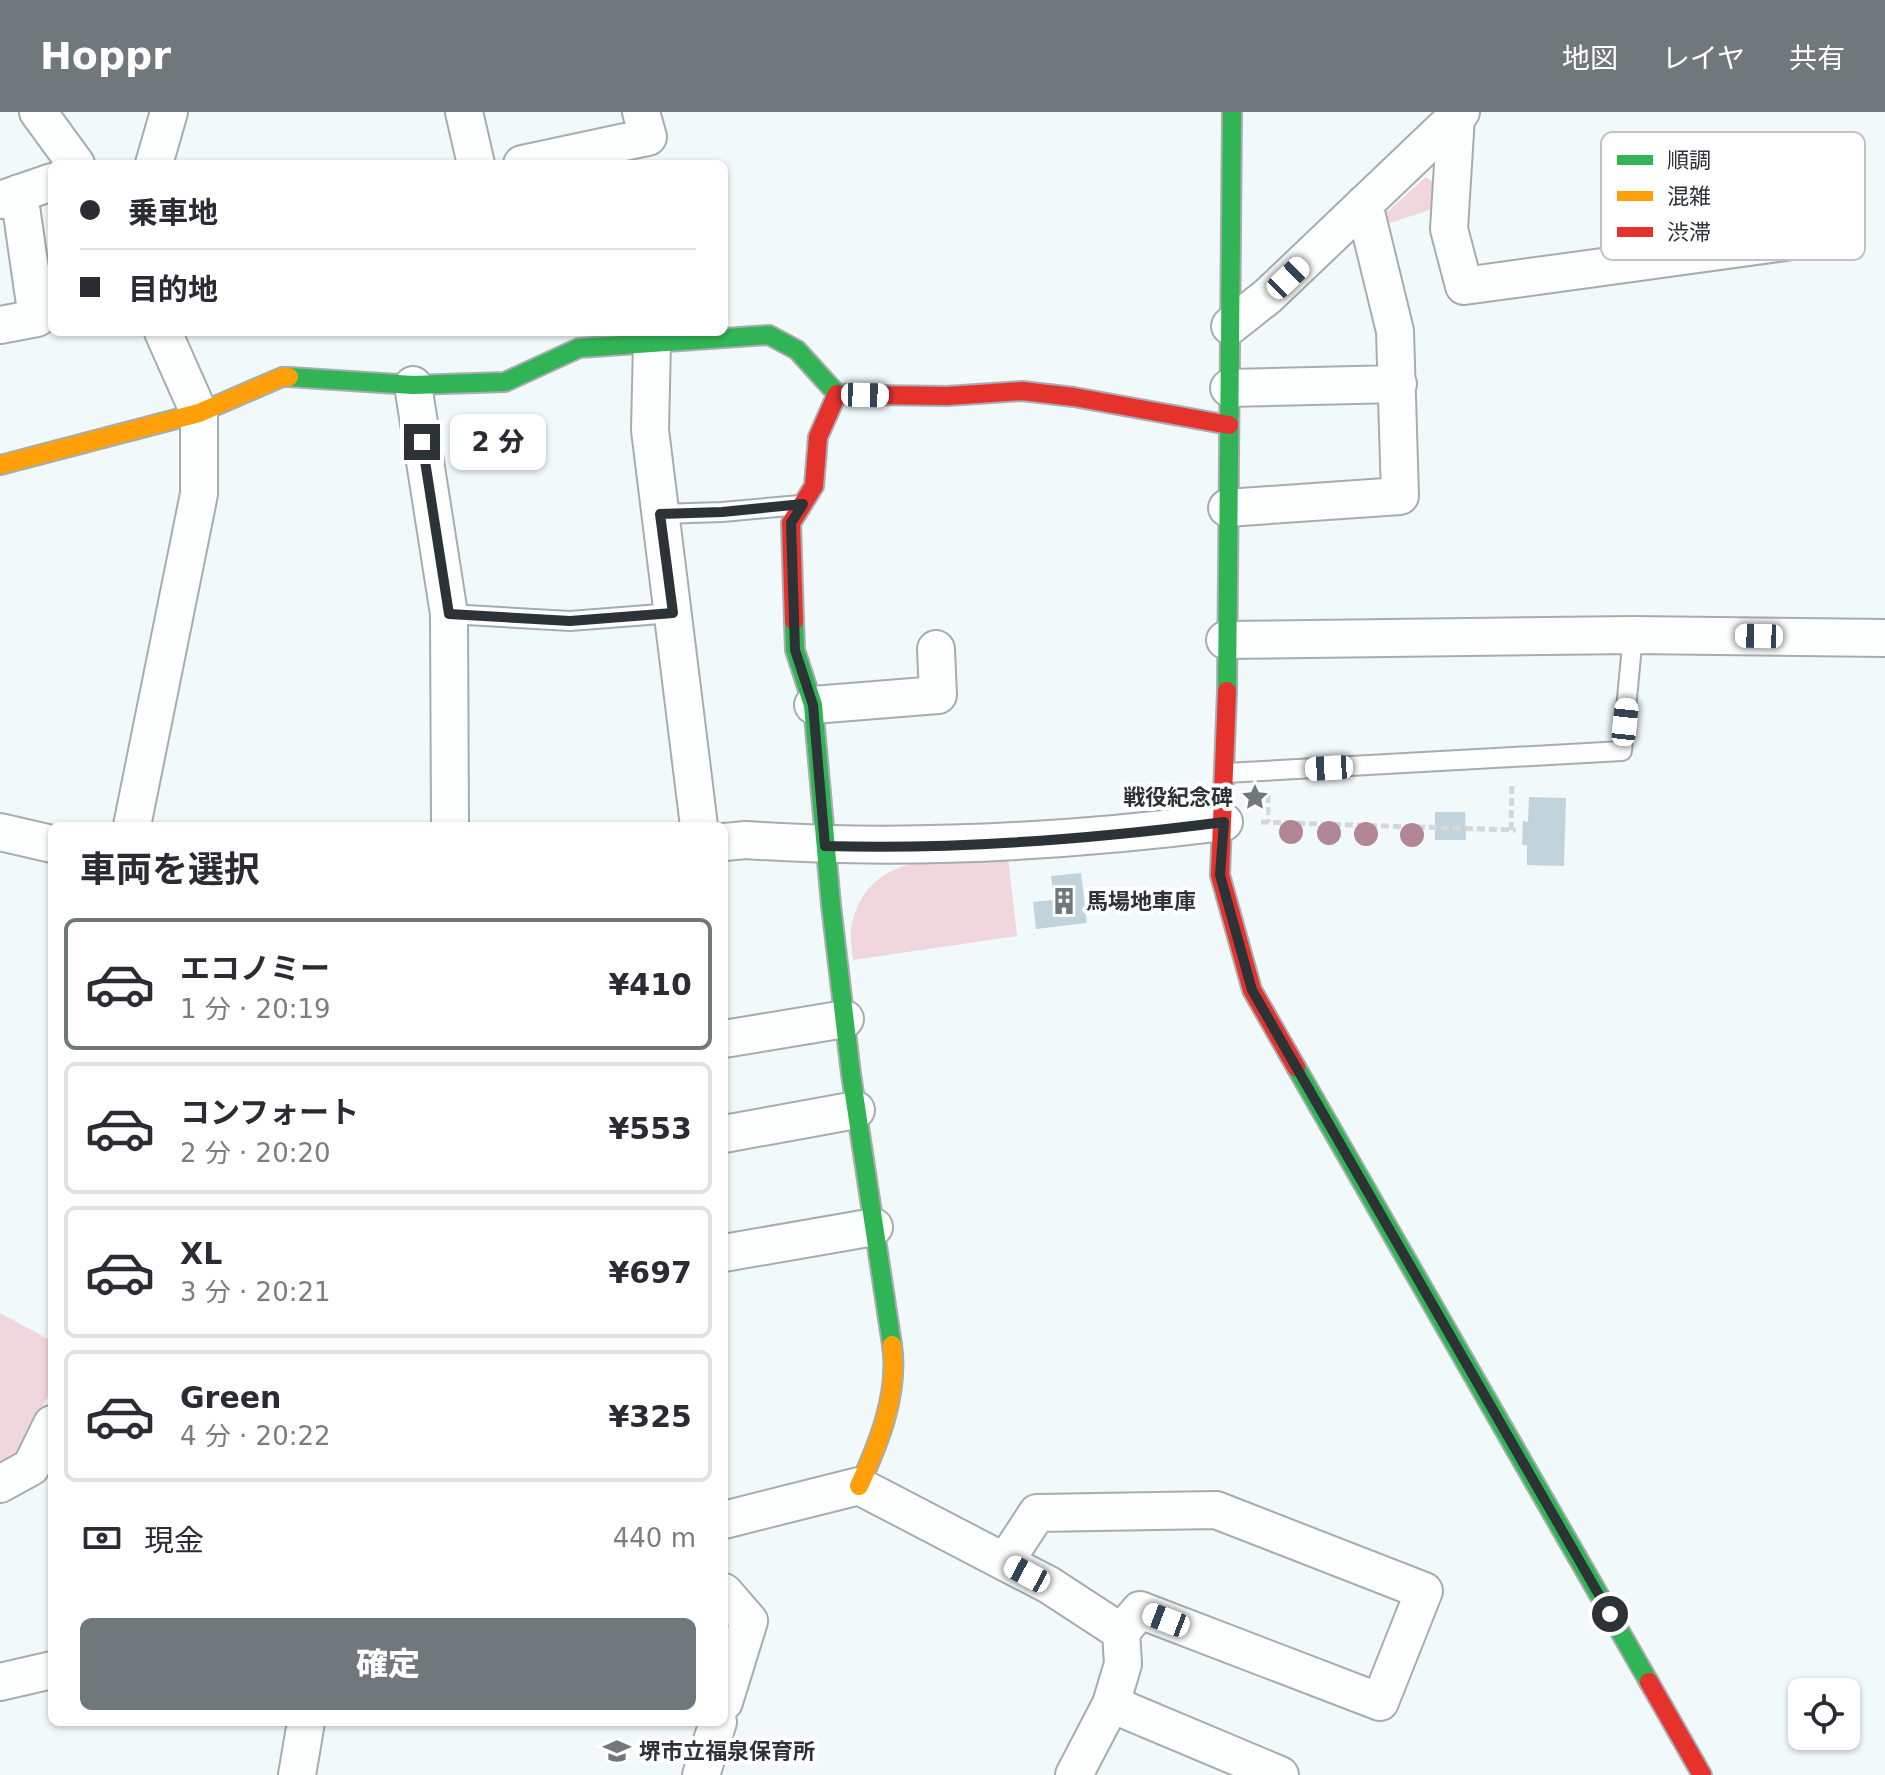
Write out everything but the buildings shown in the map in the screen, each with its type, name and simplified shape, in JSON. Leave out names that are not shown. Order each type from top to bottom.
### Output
[{"type":"street","points":[[38,112],[73,160]]},
{"type":"street","points":[[155,160],[169,112]]},
{"type":"street","points":[[464,112],[475,160]]},
{"type":"street","points":[[541,160],[648,137],[641,112]]},
{"type":"street","points":[[1232,112],[1226,773],[1220,875],[1252,990],[1702,1775]]},
{"type":"street","points":[[1230,326],[1268,296],[1458,114]]},
{"type":"street","points":[[1458,114],[1449,229],[1464,286],[1654,260]]},
{"type":"street","points":[[0,325],[37,318],[24,192]]},
{"type":"street","points":[[1227,508],[1400,496],[1395,331],[1364,204]]},
{"type":"street","points":[[0,465],[199,413],[282,377],[413,385],[505,382],[579,348],[769,335],[797,350],[837,394],[947,396],[1022,391],[1074,397],[1229,425]]},
{"type":"street","points":[[133,822],[199,494],[199,413],[165,336]]},
{"type":"street","points":[[652,343],[650,430],[699,822]]},
{"type":"street","points":[[1229,388],[1398,384]]},
{"type":"street","points":[[413,385],[449,614],[450,822]]},
{"type":"street","points":[[837,394],[818,437],[814,486],[791,523],[795,650],[813,705],[825,846],[856,1110],[893,1352],[890,1399],[877,1447],[859,1486]]},
{"type":"street","points":[[1225,640],[1633,635],[1885,638]]},
{"type":"street","points":[[813,705],[938,695],[936,649]]},
{"type":"street","points":[[728,842],[877,847],[1121,835],[1224,822]]},
{"type":"street","points":[[0,832],[48,843]]},
{"type":"street","points":[[728,1038],[845,1019]]},
{"type":"street","points":[[728,1133],[856,1110]]},
{"type":"street","points":[[728,1252],[874,1227]]},
{"type":"street","points":[[0,1484],[31,1467],[48,1432]]},
{"type":"street","points":[[728,1519],[859,1486],[1049,1585],[1121,1632]]},
{"type":"street","points":[[1005,1562],[1037,1513],[1216,1510],[1424,1591],[1380,1702],[1140,1610],[1121,1632],[1123,1664],[1111,1704],[1074,1775]]},
{"type":"street","points":[[728,1597],[749,1621],[728,1689]]},
{"type":"street","points":[[0,1682],[48,1671]]},
{"type":"street","points":[[1111,1704],[1280,1775]]},
{"type":"street","points":[[297,1775],[305,1726]]},
{"type":"street","points":[[701,1775],[717,1726]]},
{"type":"lane","points":[[660,514],[803,504]]},
{"type":"lane","points":[[449,614],[570,621],[673,613]]},
{"type":"lane","points":[[1226,773],[1622,751],[1633,635]]},
{"type":"path","points":[[1224,822],[1513,830],[1512,757]]},
{"type":"shaded area","points":[[1426,177],[1437,185],[1438,199],[1432,209],[1390,223],[1385,214]]},
{"type":"shaded area","points":[[1008,857],[1017,936],[853,960],[852,923],[862,899],[876,882],[894,870],[937,860]]},
{"type":"shaded area","points":[[0,1313],[48,1339],[48,1396],[16,1454],[0,1464]]},
{"type":"traffic: fast","points":[[1227,691],[1232,112]]},
{"type":"traffic: fast","points":[[289,377],[413,385],[505,382],[579,348],[769,335],[797,350],[837,394],[874,395]]},
{"type":"traffic: fast","points":[[794,621],[795,650],[813,705],[831,905],[851,1074],[892,1345]]},
{"type":"traffic: fast","points":[[1296,1067],[1649,1682]]},
{"type":"traffic: slow","points":[[0,465],[199,413],[282,377],[289,377]]},
{"type":"traffic: slow","points":[[859,1486],[886,1417],[893,1381],[892,1345]]},
{"type":"traffic: jam","points":[[874,395],[947,396],[1022,391],[1074,397],[1229,425]]},
{"type":"traffic: jam","points":[[794,621],[791,523],[814,486],[818,437],[837,394]]},
{"type":"traffic: jam","points":[[1227,691],[1220,875],[1252,990],[1296,1067]]},
{"type":"traffic: jam","points":[[1649,1682],[1702,1775]]},
{"type":"place","name":"戦役紀念碑","points":[[1255,797]]},
{"type":"place","name":"馬場地車庫","points":[[1064,901]]},
{"type":"place","name":"堺市立福泉保育所","points":[[617,1751]]},
{"type":"route","points":[[422,442],[449,614],[570,621],[673,613],[660,514],[803,504],[791,523],[795,650],[813,705],[825,846],[877,847],[1121,835],[1224,822],[1220,875],[1252,990],[1610,1614]]}]
